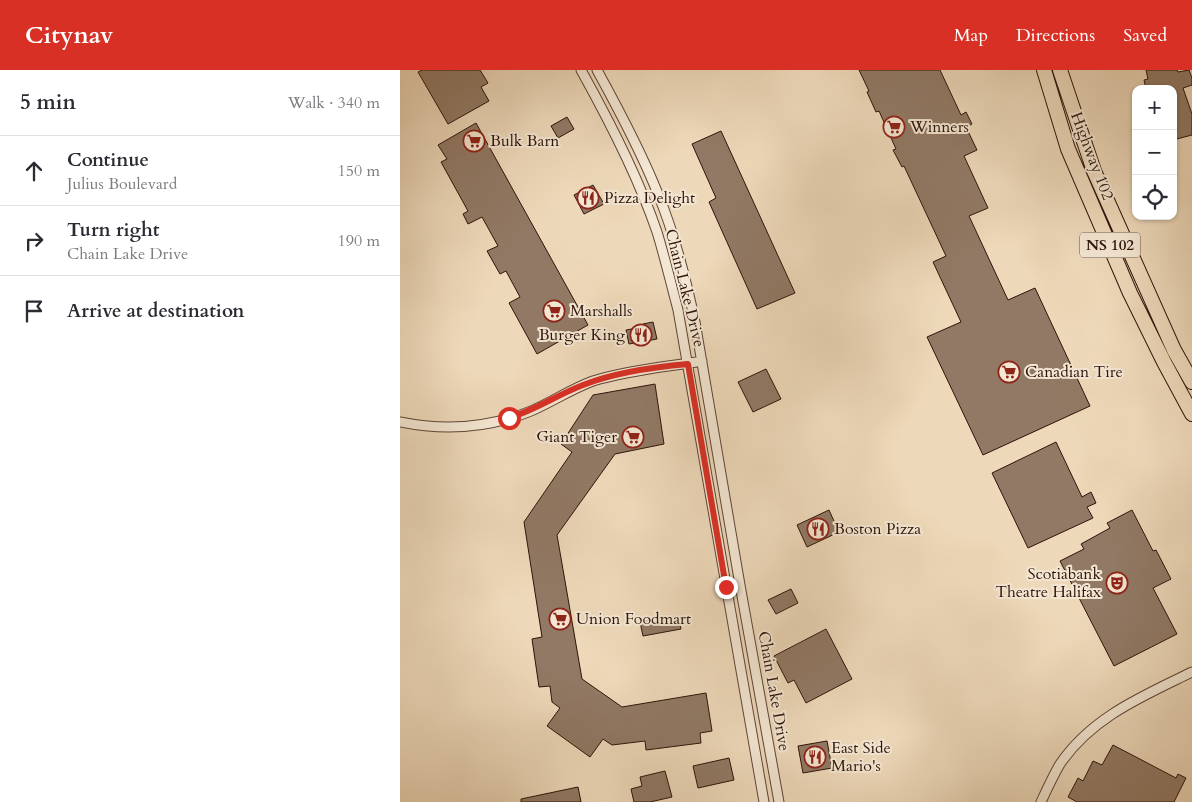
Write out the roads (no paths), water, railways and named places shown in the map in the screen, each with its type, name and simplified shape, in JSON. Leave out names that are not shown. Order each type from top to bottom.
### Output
[{"type":"highway","name":"Highway 102","points":[[1042,70],[1068,149],[1130,293],[1192,414]]},
{"type":"highway","name":"Highway 102","points":[[1060,70],[1094,171],[1174,350],[1192,382]]},
{"type":"street","name":"Chain Lake Drive","points":[[581,70],[616,136],[656,232],[678,310],[764,802]]},
{"type":"street","name":"Chain Lake Drive","points":[[597,70],[635,141],[665,211],[687,285],[779,802]]},
{"type":"street","points":[[400,422],[437,427],[462,427],[486,424],[526,412],[573,389],[618,374],[702,361]]},
{"type":"street","points":[[726,587],[740,585]]},
{"type":"street","points":[[1042,802],[1060,764],[1090,730],[1111,714],[1192,672]]},
{"type":"place","name":"Winners","points":[[894,127]]},
{"type":"place","name":"Bulk Barn","points":[[474,141]]},
{"type":"place","name":"Pizza Delight","points":[[588,198]]},
{"type":"place","name":"Marshalls","points":[[554,311]]},
{"type":"place","name":"Burger King","points":[[641,335]]},
{"type":"place","name":"Canadian Tire","points":[[1009,372]]},
{"type":"place","name":"Giant Tiger","points":[[633,437]]},
{"type":"place","name":"Boston Pizza","points":[[818,529]]},
{"type":"place","name":"Scotiabank Theatre Halifax","points":[[1117,583]]},
{"type":"place","name":"Union Foodmart","points":[[560,619]]},
{"type":"place","name":"East Side Mario's","points":[[815,757]]}]
